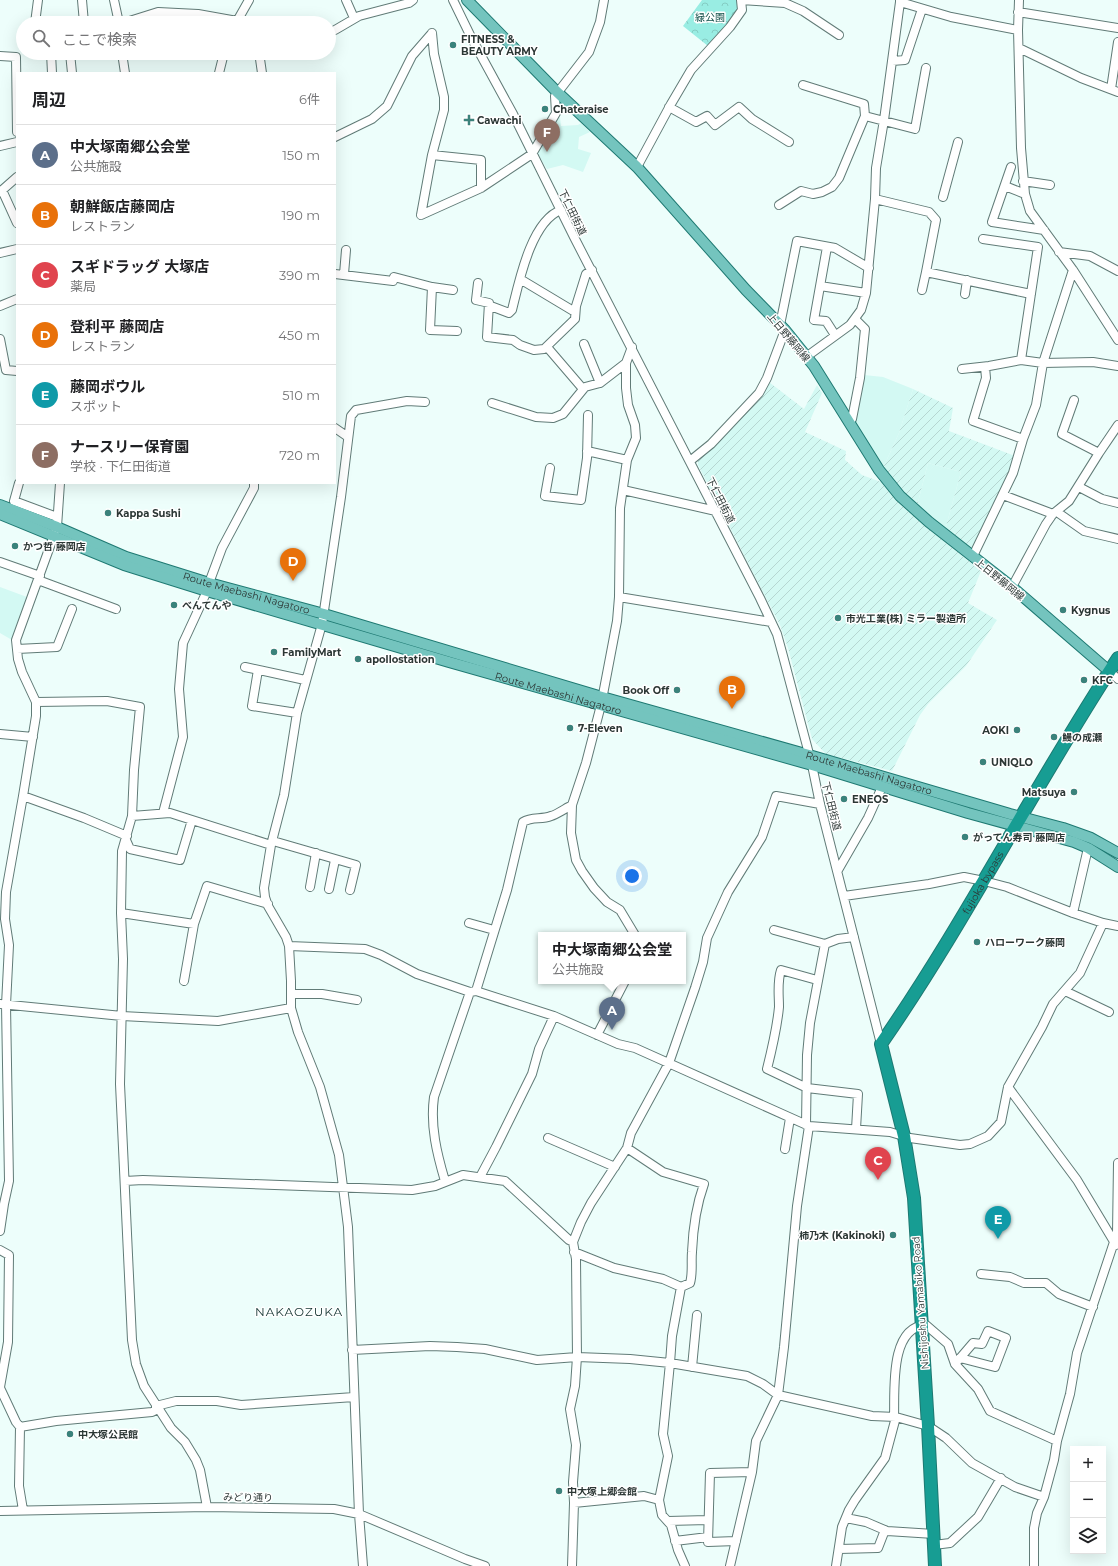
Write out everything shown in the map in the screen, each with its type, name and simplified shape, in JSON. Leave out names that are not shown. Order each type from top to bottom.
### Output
[{"type":"highway","name":"fujioka bypass","points":[[881,1044],[903,1012],[984,881],[1018,821],[1114,675],[1118,658]]},
{"type":"highway","name":"Nishijoshu Yamabiko Road","points":[[881,1044],[904,1136],[914,1198],[935,1566]]},
{"type":"main road","name":"上日野藤岡線","points":[[467,0],[557,92],[637,168],[746,290],[783,327],[806,357],[879,470],[900,496],[929,522],[1012,588],[1114,675]]},
{"type":"main road","name":"Route Maebashi Nagatoro","points":[[0,505],[56,527],[124,565],[323,619],[601,701],[882,787],[1018,821],[1078,832],[1118,852]]},
{"type":"main road","name":"Route Maebashi Nagatoro","points":[[0,514],[56,527]]},
{"type":"main road","name":"Route Maebashi Nagatoro","points":[[601,701],[809,755],[1018,821],[1088,848],[1118,867]]},
{"type":"street","points":[[36,16],[38,0]]},
{"type":"street","points":[[82,0],[83,16]]},
{"type":"street","points":[[114,0],[117,16]]},
{"type":"street","points":[[240,16],[249,0]]},
{"type":"street","points":[[346,0],[354,18]]},
{"type":"street","points":[[336,29],[354,18],[409,3],[413,0]]},
{"type":"street","name":"下仁田街道","points":[[453,0],[716,511],[771,622],[784,656],[881,1044]]},
{"type":"street","points":[[336,136],[372,118],[387,106],[412,56],[432,33],[434,54],[444,97],[444,110],[432,155],[422,215],[481,188],[532,154],[556,113],[555,96],[557,92],[589,52],[600,22],[604,0]]},
{"type":"street","points":[[637,168],[669,107],[691,70],[730,27],[742,10],[741,0],[785,3],[803,11],[839,35]]},
{"type":"street","points":[[1019,0],[1018,30],[1021,148],[1025,194],[1030,211],[1115,329],[1118,340]]},
{"type":"street","points":[[806,357],[855,319],[861,310],[866,293],[876,199],[876,168],[900,1],[922,9],[1018,30]]},
{"type":"street","points":[[892,61],[905,60],[922,9]]},
{"type":"street","points":[[145,16],[158,12],[198,14],[208,16]]},
{"type":"street","points":[[1018,12],[1118,28]]},
{"type":"street","points":[[1019,48],[1080,78],[1114,91],[1118,42]]},
{"type":"street","points":[[0,56],[16,57]]},
{"type":"street","points":[[16,60],[16,72]]},
{"type":"street","points":[[51,60],[52,72]]},
{"type":"street","points":[[71,60],[72,72]]},
{"type":"street","points":[[123,60],[125,72]]},
{"type":"street","points":[[219,72],[222,60]]},
{"type":"street","points":[[260,60],[262,72]]},
{"type":"street","points":[[865,116],[915,129],[926,68]]},
{"type":"street","points":[[779,205],[801,191],[814,194],[832,187],[839,178],[865,116],[864,104],[803,86]]},
{"type":"street","points":[[669,107],[696,122],[707,116],[715,125],[739,107],[752,119],[790,142]]},
{"type":"street","points":[[0,146],[16,142]]},
{"type":"street","points":[[943,197],[958,142]]},
{"type":"street","points":[[432,155],[481,160],[481,188]]},
{"type":"street","points":[[1011,167],[992,222],[1044,230]]},
{"type":"street","points":[[16,178],[1,191],[16,221]]},
{"type":"street","points":[[1023,181],[1050,185]]},
{"type":"street","points":[[1005,186],[1025,194]]},
{"type":"street","points":[[876,199],[929,212],[936,220],[922,290]]},
{"type":"street","points":[[478,283],[476,300],[488,303],[488,305],[509,313],[512,310],[527,254],[534,238],[549,218],[556,211],[561,210]]},
{"type":"street","points":[[984,239],[1038,247],[1021,360]]},
{"type":"street","points":[[690,461],[711,444],[759,393],[767,378],[783,327],[797,241],[836,248],[869,268]]},
{"type":"street","points":[[827,247],[814,320],[826,321],[835,335]]},
{"type":"street","points":[[0,253],[16,249]]},
{"type":"street","points":[[346,250],[339,274],[394,279],[453,290]]},
{"type":"street","points":[[1059,252],[1090,256],[1118,271]]},
{"type":"street","points":[[488,305],[488,337],[513,340],[520,345],[534,350],[544,349],[575,319],[576,306],[586,274],[592,270]]},
{"type":"street","points":[[973,556],[1004,495],[1013,473],[1023,439],[1036,405],[1043,363],[1073,270]]},
{"type":"street","points":[[926,272],[1031,294]]},
{"type":"street","points":[[520,279],[575,312]]},
{"type":"street","points":[[965,294],[967,280]]},
{"type":"street","points":[[820,286],[866,293]]},
{"type":"street","points":[[432,287],[430,330],[457,331]]},
{"type":"street","points":[[0,306],[16,299]]},
{"type":"street","points":[[849,422],[852,419],[860,378],[865,329],[855,319]]},
{"type":"street","points":[[0,339],[6,370],[16,371]]},
{"type":"street","points":[[584,344],[600,383]]},
{"type":"street","points":[[547,347],[583,389]]},
{"type":"street","points":[[632,347],[626,362],[626,388],[628,405],[635,425],[636,438],[627,460],[620,508],[618,621],[586,763],[572,805],[571,833],[576,860],[594,888],[607,902],[620,910],[633,932]]},
{"type":"street","points":[[962,369],[986,367],[1021,360],[1043,363],[1093,362],[1118,366]]},
{"type":"street","points":[[492,402],[536,417],[553,418],[563,414],[585,387],[600,383],[626,362]]},
{"type":"street","points":[[986,367],[986,378],[973,421],[1023,439]]},
{"type":"street","points":[[1074,400],[1062,434],[1099,453]]},
{"type":"street","points":[[363,1566],[359,1514],[348,1227],[339,1155],[320,1087],[298,1032],[291,1008],[292,994],[289,946],[286,937],[268,904],[264,888],[272,843],[284,795],[297,713],[323,619],[351,416],[356,410],[407,401],[425,402]]},
{"type":"street","points":[[550,468],[545,496],[581,500],[587,451],[588,415]]},
{"type":"street","points":[[1012,588],[1037,539],[1055,513],[1069,501],[1079,487],[1118,425]]},
{"type":"street","points":[[336,429],[348,437]]},
{"type":"street","points":[[587,451],[627,460]]},
{"type":"street","points":[[19,484],[14,501],[56,527]]},
{"type":"street","points":[[0,1231],[9,1182],[3,1005],[9,945],[5,919],[6,892],[24,796],[36,716],[36,702],[22,672],[16,640],[56,527],[60,484]]},
{"type":"street","points":[[163,813],[183,737],[180,689],[183,643],[208,587],[222,548],[254,488],[254,484]]},
{"type":"street","points":[[1079,487],[1102,499],[1118,503]]},
{"type":"street","points":[[623,490],[716,511]]},
{"type":"street","points":[[1004,495],[1055,513],[1084,532],[1118,540]]},
{"type":"street","points":[[0,562],[116,609]]},
{"type":"street","points":[[619,597],[771,622]]},
{"type":"street","points":[[17,649],[57,647],[72,609]]},
{"type":"street","points":[[245,667],[305,680]]},
{"type":"street","points":[[258,670],[252,706],[297,713]]},
{"type":"street","points":[[36,702],[107,701],[140,707],[134,770],[132,816],[122,851],[121,913],[123,959],[120,1084],[132,1340],[136,1364],[144,1386],[171,1428],[185,1442],[196,1460],[207,1507]]},
{"type":"street","points":[[0,734],[33,737]]},
{"type":"street","points":[[838,870],[868,818],[882,787]]},
{"type":"street","points":[[24,796],[84,818],[126,838],[130,849],[180,860],[192,820]]},
{"type":"street","points":[[572,1566],[574,1503],[573,1482],[576,1445],[570,1409],[575,1386],[577,1357],[573,1242],[580,1222],[627,1148],[631,1133],[669,1063],[703,962],[707,938],[728,892],[762,837],[776,796],[820,804]]},
{"type":"street","points":[[446,1181],[437,1155],[432,1112],[434,1097],[473,991],[507,890],[523,822],[529,818],[553,816],[560,810],[572,805]]},
{"type":"street","points":[[132,816],[170,813],[272,843],[316,853],[335,860],[356,865],[350,890]]},
{"type":"street","points":[[1073,913],[1088,848]]},
{"type":"street","points":[[310,887],[316,853]]},
{"type":"street","points":[[329,889],[335,860]]},
{"type":"street","points":[[844,896],[930,884],[964,877],[1007,887],[1073,913],[1103,923],[1118,926]]},
{"type":"street","points":[[184,981],[194,924],[207,886],[268,904]]},
{"type":"street","points":[[121,913],[194,924]]},
{"type":"street","points":[[469,923],[494,930]]},
{"type":"street","points":[[289,946],[365,949],[381,955],[417,974],[554,1016],[597,1035],[669,1063],[807,1125],[890,1132],[904,1136],[960,1145],[970,1144],[985,1138],[992,1134],[1001,1122],[1008,1087],[1053,1004],[1080,973],[1103,923]]},
{"type":"street","points":[[774,930],[825,944],[838,939],[854,937]]},
{"type":"street","points":[[730,1566],[752,1472],[756,1441],[778,1395],[797,1206],[807,1125],[807,1054],[810,1023],[814,1010],[825,944]]},
{"type":"street","points":[[818,980],[782,970],[779,976],[779,1007],[774,1040],[767,1069],[807,1088],[858,1094],[856,1129]]},
{"type":"street","points":[[597,1035],[623,984]]},
{"type":"street","points":[[1065,991],[1109,1012]]},
{"type":"street","points":[[292,994],[322,994],[357,1000]]},
{"type":"street","points":[[3,1005],[122,1016],[218,1021],[254,1016],[291,1008]]},
{"type":"street","points":[[480,1177],[532,1074],[539,1048],[554,1016]]},
{"type":"street","points":[[1008,1087],[1077,1180],[1116,1246]]},
{"type":"street","points":[[785,1149],[790,1118]]},
{"type":"street","points":[[548,1138],[615,1167]]},
{"type":"street","points":[[627,1148],[663,1172],[704,1184],[695,1214],[691,1256],[692,1276],[690,1282],[681,1287]]},
{"type":"street","points":[[1034,1566],[1034,1528],[1037,1513],[1044,1496],[1070,1394],[1077,1353],[1092,1307],[1116,1246],[1118,1163]]},
{"type":"street","points":[[125,1181],[143,1180],[412,1190],[435,1186],[463,1175],[480,1177],[504,1181],[573,1242]]},
{"type":"street","points":[[0,1250],[9,1255],[8,1342],[0,1387],[16,1422],[20,1427],[20,1486],[23,1510]]},
{"type":"street","points":[[574,1252],[614,1268],[663,1279],[681,1287]]},
{"type":"street","points":[[981,1274],[1010,1277],[1024,1283],[1046,1283],[1059,1294],[1092,1307]]},
{"type":"street","points":[[681,1287],[672,1336],[663,1434],[668,1456],[659,1500],[662,1515],[671,1525],[675,1541],[685,1566]]},
{"type":"street","points":[[692,1367],[697,1314]]},
{"type":"street","points":[[836,1566],[842,1527],[846,1518],[855,1500],[884,1458],[895,1417],[897,1354],[905,1336],[913,1328],[926,1325],[948,1344],[957,1361],[978,1389],[990,1412],[1057,1441]]},
{"type":"street","points":[[988,1332],[1006,1338],[995,1367],[957,1361],[974,1343],[982,1344],[988,1332]]},
{"type":"street","points":[[352,1350],[430,1346],[457,1347],[485,1349],[537,1360],[577,1357],[630,1359],[670,1363],[747,1376],[763,1384],[778,1395],[872,1416],[895,1417],[928,1426],[946,1438],[972,1463],[1015,1486],[1044,1496]]},
{"type":"street","points":[[156,1406],[176,1401],[217,1401],[241,1404],[354,1397]]},
{"type":"street","points":[[20,1427],[56,1421],[148,1413],[156,1410],[156,1406]]},
{"type":"street","points":[[736,1541],[708,1542],[710,1473],[752,1472]]},
{"type":"street","points":[[846,1518],[866,1522],[885,1530],[950,1543],[978,1517],[1001,1478]]},
{"type":"street","points":[[574,1503],[644,1496],[659,1500]]},
{"type":"street","name":"みどり通り","points":[[0,1511],[207,1507],[334,1509],[359,1514],[485,1566]]},
{"type":"street","points":[[668,1521],[708,1520]]},
{"type":"street","points":[[839,1549],[878,1548],[885,1530]]},
{"type":"street","points":[[675,1541],[708,1537]]},
{"type":"shaded area","points":[[560,117],[561,126],[578,125],[581,123],[590,132],[579,137],[578,149],[591,153],[583,172],[563,165],[547,169],[538,154],[540,145],[555,120]]},
{"type":"shaded area","points":[[864,375],[883,377],[913,389],[899,433],[883,468],[855,426]]},
{"type":"shaded area","points":[[769,382],[804,409],[817,385],[822,393],[805,432],[846,451],[845,460],[862,475],[881,482],[900,504],[981,571],[968,603],[997,620],[966,666],[928,704],[920,715],[892,771],[826,754],[812,739],[788,648],[780,625],[698,465],[698,460],[717,443]]},
{"type":"shaded area","points":[[913,389],[953,408],[949,431],[1015,456],[1009,474],[973,551],[945,530],[961,472],[928,463],[917,506],[907,497],[883,468],[899,433]]},
{"type":"shaded area","points":[[928,463],[961,472],[945,530],[917,506]]},
{"type":"shaded area","points":[[0,587],[27,597],[12,640],[0,633]]},
{"type":"green space","name":"緑公園","points":[[702,0],[738,0],[738,5],[733,18],[708,46],[683,26]]},
{"type":"place","name":"FITNESS & BEAUTY ARMY","points":[[453,45]]},
{"type":"place","name":"Chateraise","points":[[545,109]]},
{"type":"place","name":"Cawachi","points":[[469,120]]},
{"type":"place","name":"ナースリー保育園","points":[[547,152]]},
{"type":"place","name":"Kappa Sushi","points":[[108,513]]},
{"type":"place","name":"かつ哲 藤岡店","points":[[15,546]]},
{"type":"place","name":"登利平 藤岡店","points":[[293,581]]},
{"type":"place","name":"べんてんや","points":[[174,605]]},
{"type":"place","name":"Kygnus","points":[[1063,610]]},
{"type":"place","name":"市光工業(株) ミラー製造所","points":[[838,618]]},
{"type":"place","name":"FamilyMart","points":[[274,652]]},
{"type":"place","name":"apollostation","points":[[358,659]]},
{"type":"place","name":"KFC","points":[[1084,680]]},
{"type":"place","name":"Book Off","points":[[677,690]]},
{"type":"place","name":"朝鮮飯店藤岡店","points":[[732,709]]},
{"type":"place","name":"7-Eleven","points":[[570,728]]},
{"type":"place","name":"AOKI","points":[[1017,730]]},
{"type":"place","name":"鰻の成瀬","points":[[1054,737]]},
{"type":"place","name":"UNIQLO","points":[[983,762]]},
{"type":"place","name":"Matsuya","points":[[1074,792]]},
{"type":"place","name":"ENEOS","points":[[844,799]]},
{"type":"place","name":"がってん寿司 藤岡店","points":[[965,837]]},
{"type":"place","name":"ハローワーク藤岡","points":[[977,942]]},
{"type":"place","name":"中大塚南郷公会堂","points":[[612,1030]]},
{"type":"place","name":"スギドラッグ 大塚店","points":[[878,1180]]},
{"type":"place","name":"柿乃木 (Kakinoki)","points":[[893,1235]]},
{"type":"place","name":"藤岡ボウル","points":[[998,1239]]},
{"type":"place","name":"中大塚公民館","points":[[70,1434]]},
{"type":"place","name":"中大塚上郷会館","points":[[559,1491]]},
{"type":"district","name":"NAKAOZUKA","points":[[299,1312]]}]
